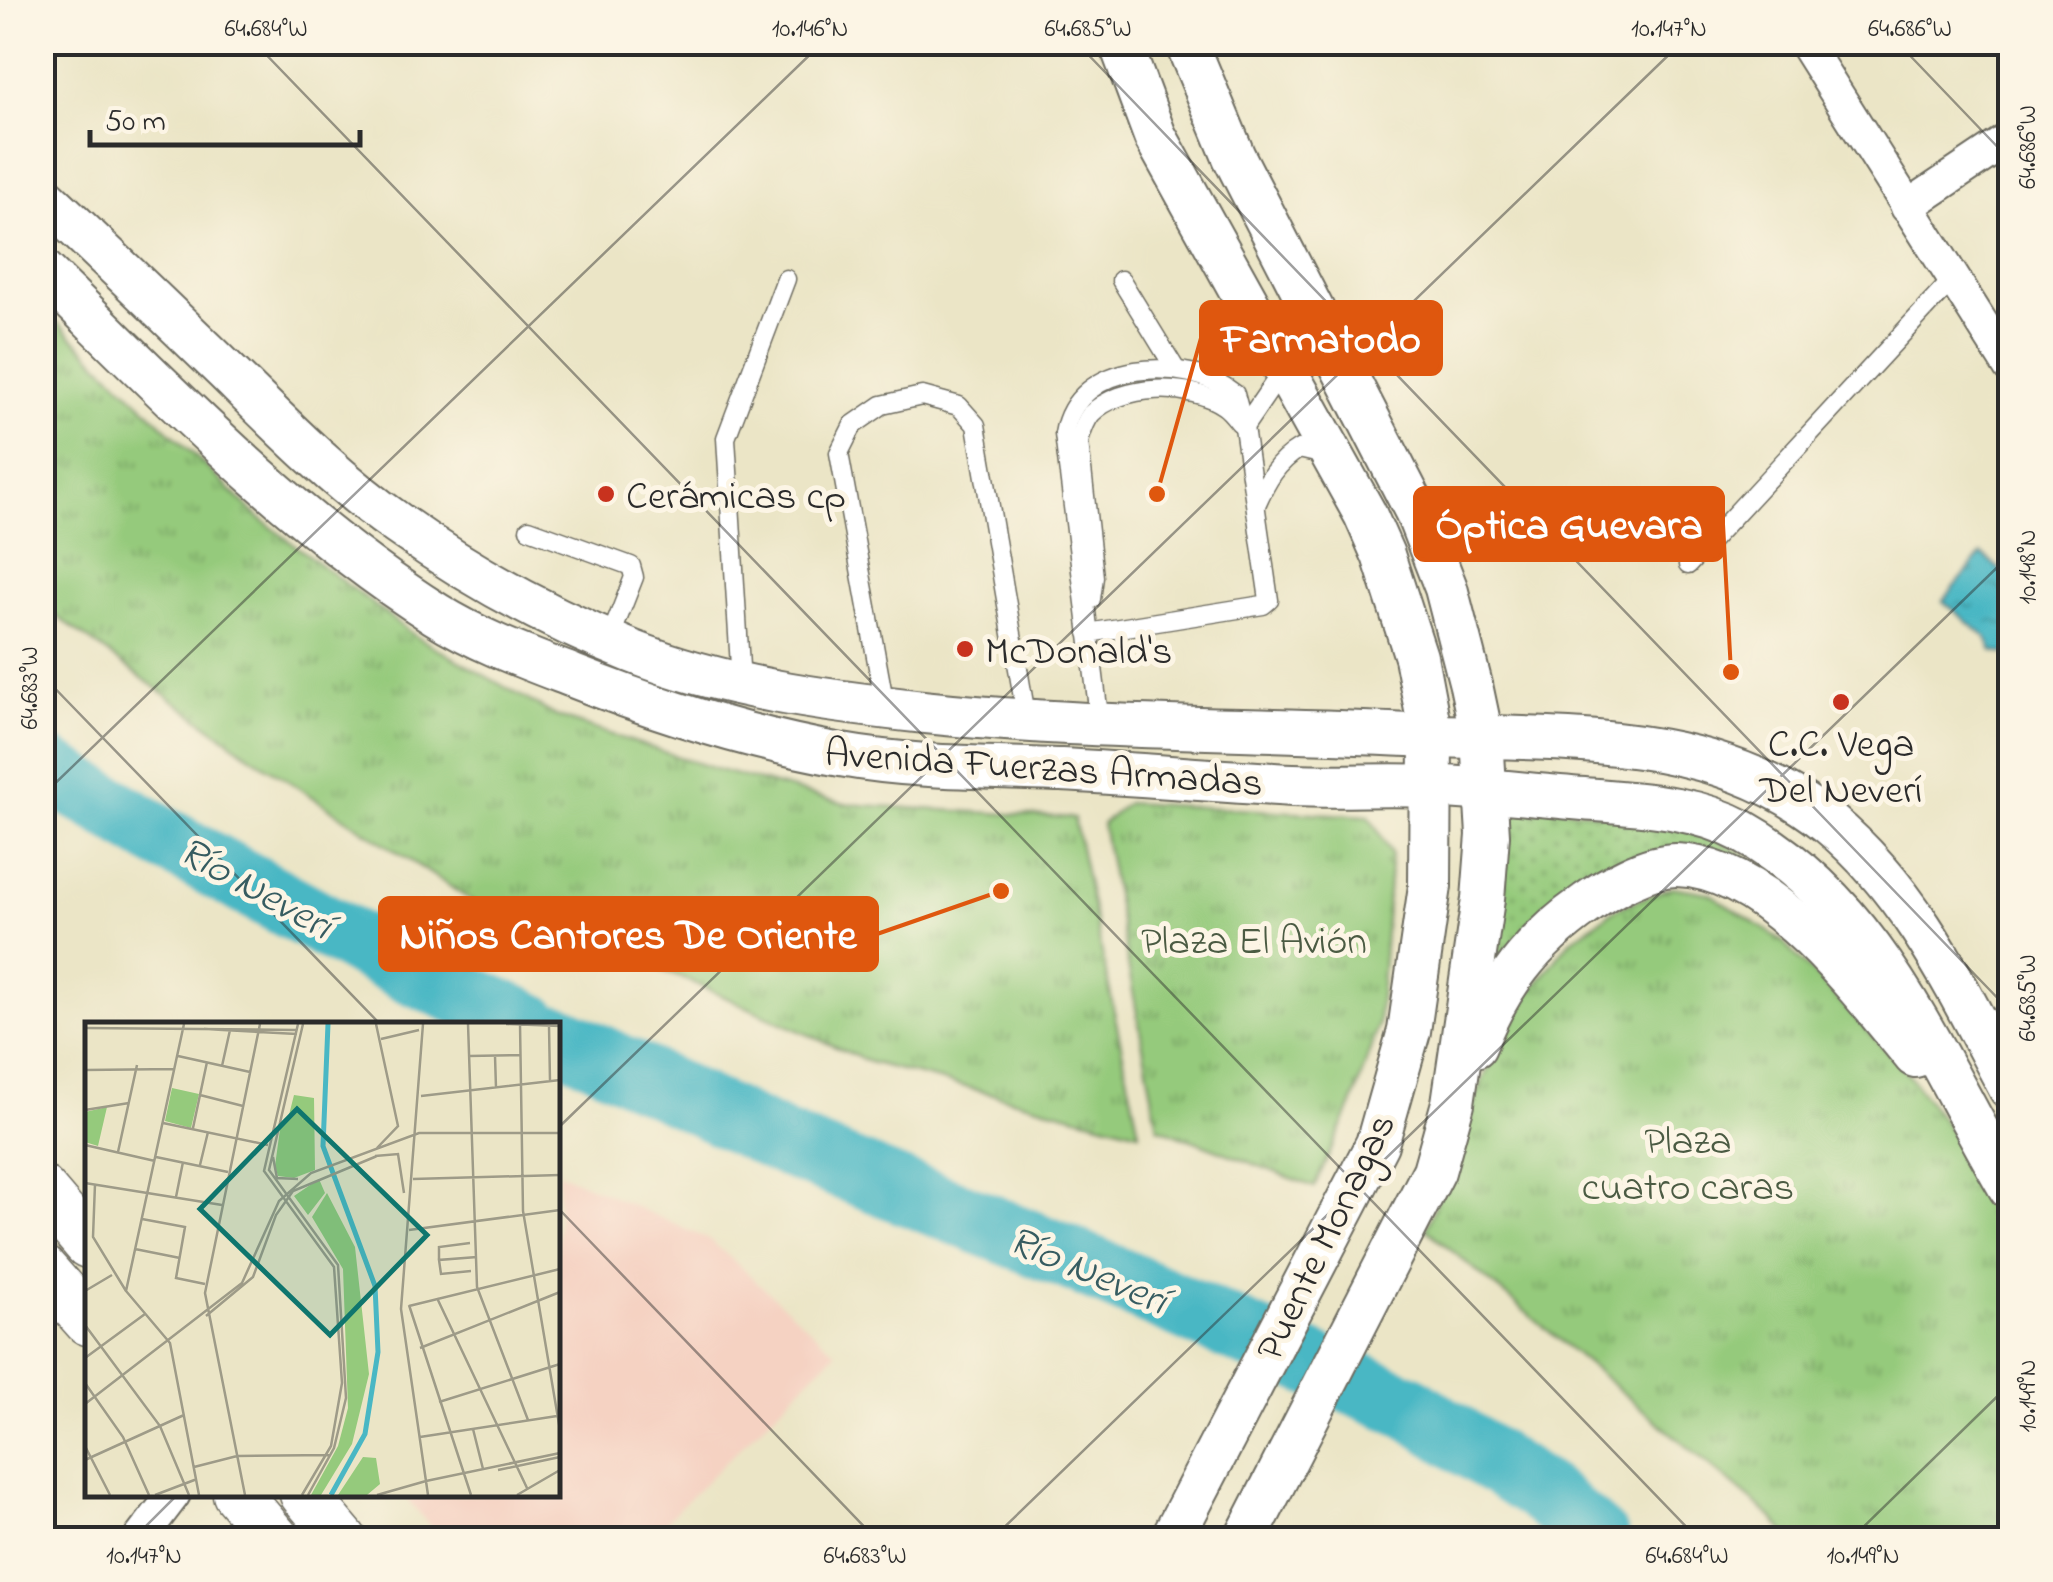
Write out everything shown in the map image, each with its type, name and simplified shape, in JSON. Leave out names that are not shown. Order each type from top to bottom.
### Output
[{"type":"main road","points":[[42,1190],[85,1240]]},
{"type":"main road","points":[[42,1269],[85,1318]]},
{"type":"main road","points":[[240,1497],[276,1540]]},
{"type":"main road","points":[[307,1497],[343,1540]]},
{"type":"street","name":"Puente Monagas","points":[[1120,42],[1155,136],[1366,514],[1416,656],[1431,736],[1430,886],[1409,1031],[1377,1144],[1172,1540]]},
{"type":"street","name":"Puente Monagas","points":[[1186,42],[1234,157],[1416,511],[1450,604],[1482,736],[1488,835],[1483,899],[1453,1103],[1434,1171],[1246,1540]]},
{"type":"street","points":[[1804,42],[2010,368]]},
{"type":"street","points":[[1907,207],[2010,138]]},
{"type":"street","name":"Avenida Fuerzas Armadas","points":[[42,195],[314,456],[396,523],[500,591],[609,641],[713,678],[834,704],[1027,722],[1534,737],[1670,751],[1721,765],[1796,800],[1830,824],[1903,899],[2006,1067]]},
{"type":"street","name":"Avenida Fuerzas Armadas","points":[[42,270],[212,435],[362,562],[481,640],[604,688],[762,739],[846,756],[1295,785],[1431,786],[1703,813],[1743,832],[1794,866],[1851,920],[1889,969],[2010,1188]]},
{"type":"street","points":[[1453,1103],[1484,1024],[1512,973],[1550,929],[1616,882],[1674,865],[1724,874],[1795,921],[1847,975],[1972,1125]]},
{"type":"street","points":[[138,1540],[172,1497]]},
{"type":"lane","points":[[1688,565],[1953,278]]},
{"type":"lane","points":[[741,684],[726,438],[786,279]]},
{"type":"lane","points":[[1121,280],[1176,370]]},
{"type":"lane","points":[[1244,427],[1284,368]]},
{"type":"lane","points":[[1088,633],[1264,605],[1269,594],[1244,427],[1235,394],[1212,378],[1156,369],[1116,376],[1084,394],[1066,418],[1064,434],[1088,633],[1100,724]]},
{"type":"lane","points":[[1088,633],[1094,577],[1081,475],[1079,442],[1084,424],[1094,411],[1112,402],[1168,389],[1204,396],[1224,406],[1244,427]]},
{"type":"lane","points":[[885,709],[839,453],[853,425],[882,405],[922,396],[959,406],[976,424],[1027,722]]},
{"type":"lane","points":[[1256,506],[1272,473],[1299,449],[1325,455],[1341,470]]},
{"type":"lane","points":[[529,529],[630,566],[634,577],[609,641]]},
{"type":"shaded area","points":[[560,1173],[710,1240],[836,1352],[648,1539],[441,1539],[405,1497],[560,1497]]},
{"type":"green space","points":[[42,308],[259,518],[415,636],[558,717],[715,769],[845,804],[1074,818],[1139,1132],[869,1062],[676,975],[495,916],[255,759],[56,616],[42,604]]},
{"type":"green space","points":[[1505,802],[1691,824],[1786,879],[1836,925],[1680,852],[1496,968]]},
{"type":"green space","name":"Plaza El Avión","points":[[1127,803],[1369,816],[1391,853],[1378,1025],[1352,1105],[1314,1187],[1158,1127],[1102,824]]},
{"type":"green space","name":"Plaza cuatro caras","points":[[1672,887],[1709,893],[1781,940],[1903,1068],[1953,1134],[2010,1232],[2010,1539],[1789,1539],[1772,1517],[1426,1229],[1482,1081],[1526,998],[1570,941],[1616,909]]},
{"type":"water","points":[[1982,554],[2010,578],[2010,650],[2004,654],[1993,651],[1987,638],[1943,601]]},
{"type":"waterway","name":"Río Neverí","points":[[42,766],[155,834],[405,969],[525,1022]]},
{"type":"waterway","name":"Río Neverí","points":[[560,1038],[786,1145],[1067,1257],[1410,1407],[1546,1495],[1598,1540]]},
{"type":"place","name":"Cerámicas cp","points":[[606,494]]},
{"type":"place","name":"Farmatodo","points":[[1157,494]]},
{"type":"place","name":"McDonald's","points":[[965,649]]},
{"type":"place","name":"Óptica Guevara","points":[[1731,672]]},
{"type":"place","name":"C.C. Vega Del Neverí","points":[[1841,702]]},
{"type":"place","name":"Niños Cantores De Oriente","points":[[1001,891]]}]
